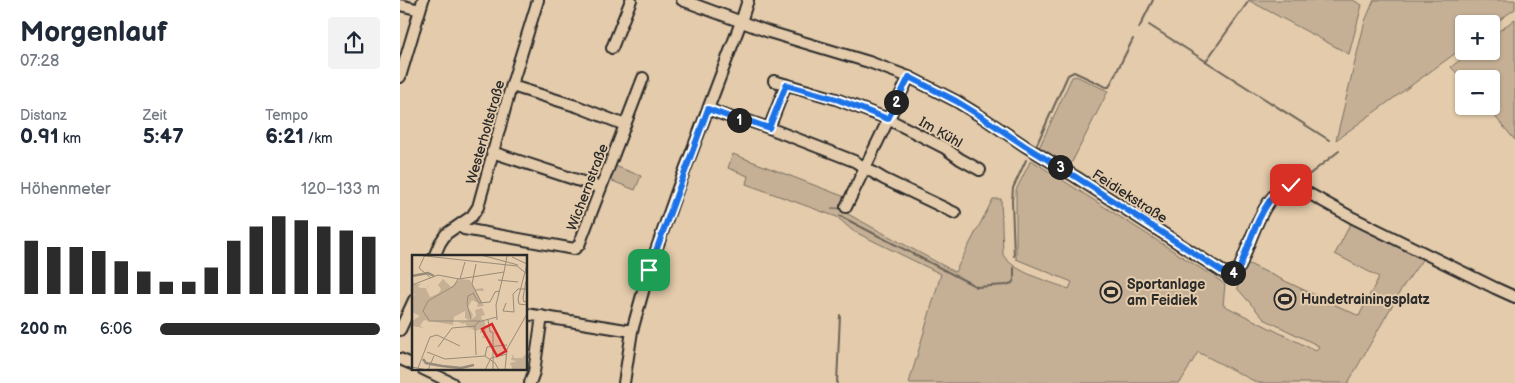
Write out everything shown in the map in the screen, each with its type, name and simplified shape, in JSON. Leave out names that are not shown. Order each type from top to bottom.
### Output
[{"type":"street","name":"Westerholtstraße","points":[[435,255],[446,234],[472,216],[478,207],[492,152],[538,0]]},
{"type":"street","points":[[612,48],[631,0]]},
{"type":"street","name":"Feidiekstraße","points":[[682,0],[769,32],[869,62],[909,77],[956,101],[982,117],[1223,272],[1231,273],[1240,267],[1267,204],[1280,190],[1291,185],[1361,222],[1515,297]]},
{"type":"street","points":[[624,383],[632,331],[649,270],[748,0]]},
{"type":"street","points":[[400,5],[422,5],[400,77]]},
{"type":"street","points":[[846,207],[909,77]]},
{"type":"street","name":"Wichernstraße","points":[[459,226],[464,229],[574,249],[579,245],[643,78]]},
{"type":"street","name":"Im Kühl","points":[[774,80],[836,99],[888,119],[945,148],[980,170]]},
{"type":"street","points":[[769,128],[786,85]]},
{"type":"street","points":[[512,86],[579,107],[625,125]]},
{"type":"street","points":[[708,109],[738,120],[746,120],[769,128],[854,161],[884,179],[956,213]]},
{"type":"street","points":[[492,152],[601,188]]},
{"type":"street","points":[[400,330],[412,304]]},
{"type":"street","points":[[528,314],[632,331]]},
{"type":"street","points":[[530,383],[534,372],[542,316]]},
{"type":"street","points":[[400,359],[412,364]]},
{"type":"street","points":[[425,370],[452,383]]},
{"type":"shaded area","points":[[1248,0],[1353,0],[1362,5],[1349,54]]},
{"type":"shaded area","points":[[1374,0],[1515,0],[1515,9],[1500,20],[1500,15],[1455,15],[1455,54],[1336,140],[1365,21]]},
{"type":"shaded area","points":[[1515,19],[1515,140],[1494,115],[1500,115],[1500,70],[1455,71],[1451,67],[1460,60],[1500,60],[1500,30]]},
{"type":"shaded area","points":[[1076,76],[1108,91],[1071,164],[1066,165],[1039,148],[1072,77]]},
{"type":"shaded area","points":[[733,154],[845,197],[841,208],[831,208],[843,209],[846,213],[955,272],[993,199],[1001,199],[1003,255],[1015,267],[1024,272],[1069,289],[1072,282],[1016,259],[1016,190],[1031,160],[1225,284],[1223,305],[1316,351],[1319,346],[1264,319],[1237,288],[1247,263],[1359,316],[1379,277],[1335,254],[1352,221],[1424,257],[1402,288],[1348,383],[1258,383],[1198,352],[1180,383],[909,383],[941,274],[853,231],[837,217],[746,184],[748,176],[728,168]]},
{"type":"shaded area","points":[[615,166],[641,176],[635,190],[610,180]]},
{"type":"waterway","points":[[1139,28],[1153,0]]},
{"type":"waterway","points":[[1206,61],[1248,2]]},
{"type":"waterway","points":[[1149,25],[1329,140]]},
{"type":"waterway","points":[[1037,144],[1068,75],[1074,72],[1109,87],[1133,39]]},
{"type":"waterway","points":[[1301,181],[1339,151]]},
{"type":"waterway","points":[[1014,256],[1013,188],[1026,160]]},
{"type":"waterway","points":[[840,216],[977,287],[1012,283],[1014,280],[1014,268]]},
{"type":"waterway","points":[[837,383],[840,315]]},
{"type":"place","name":"Sportanlage am Feidiek","points":[[1111,292]]},
{"type":"place","name":"Hundetrainingsplatz","points":[[1285,299]]},
{"type":"route","points":[[649,270],[708,109],[738,120],[746,120],[769,128],[786,85],[836,99],[888,119],[909,77],[956,101],[982,117],[1223,272],[1231,273],[1240,267],[1263,211],[1280,190],[1291,185]]}]
